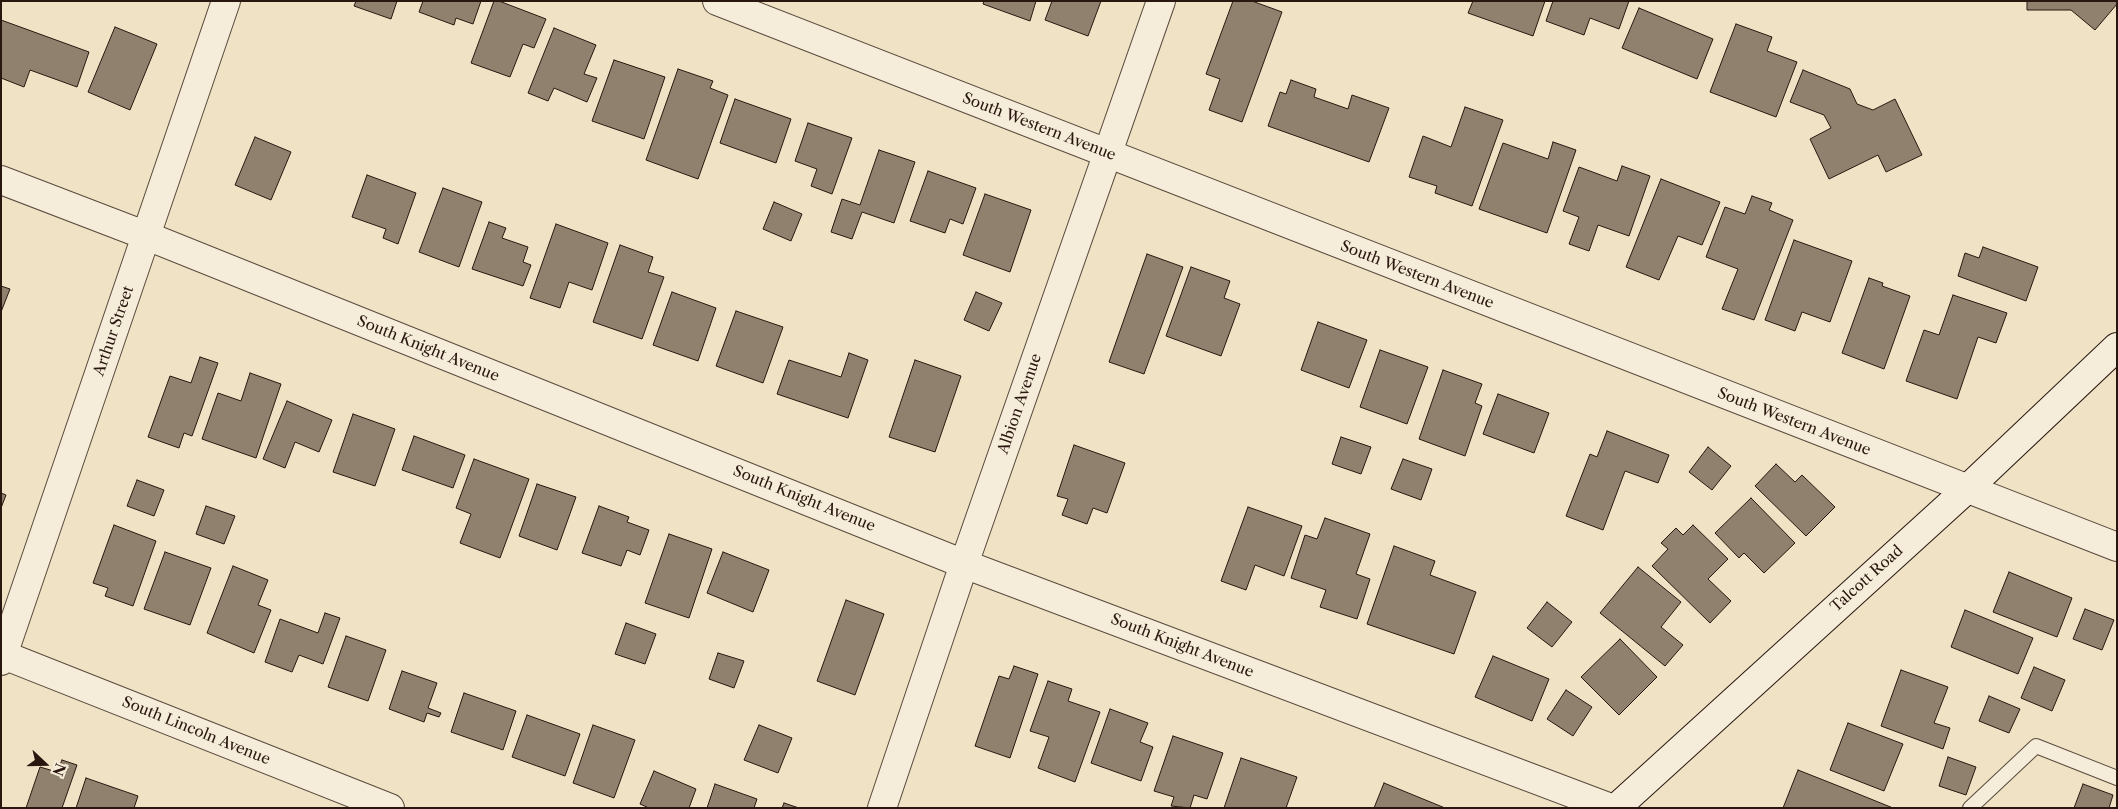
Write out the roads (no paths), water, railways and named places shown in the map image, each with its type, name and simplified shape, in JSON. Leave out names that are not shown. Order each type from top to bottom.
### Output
[{"type":"street","name":"Arthur Street","points":[[2,656],[226,1]]},
{"type":"street","name":"South Western Avenue","points":[[717,1],[1966,490],[2117,547]]},
{"type":"street","name":"Albion Avenue","points":[[882,808],[964,564],[1161,1]]},
{"type":"street","name":"South Knight Avenue","points":[[1,180],[147,236],[964,564],[1611,808]]},
{"type":"street","name":"Talcott Road","points":[[1616,808],[1966,490],[2117,347]]},
{"type":"street","name":"South Lincoln Avenue","points":[[2,656],[390,808]]},
{"type":"lane","points":[[1970,808],[2036,746],[2117,778]]}]
